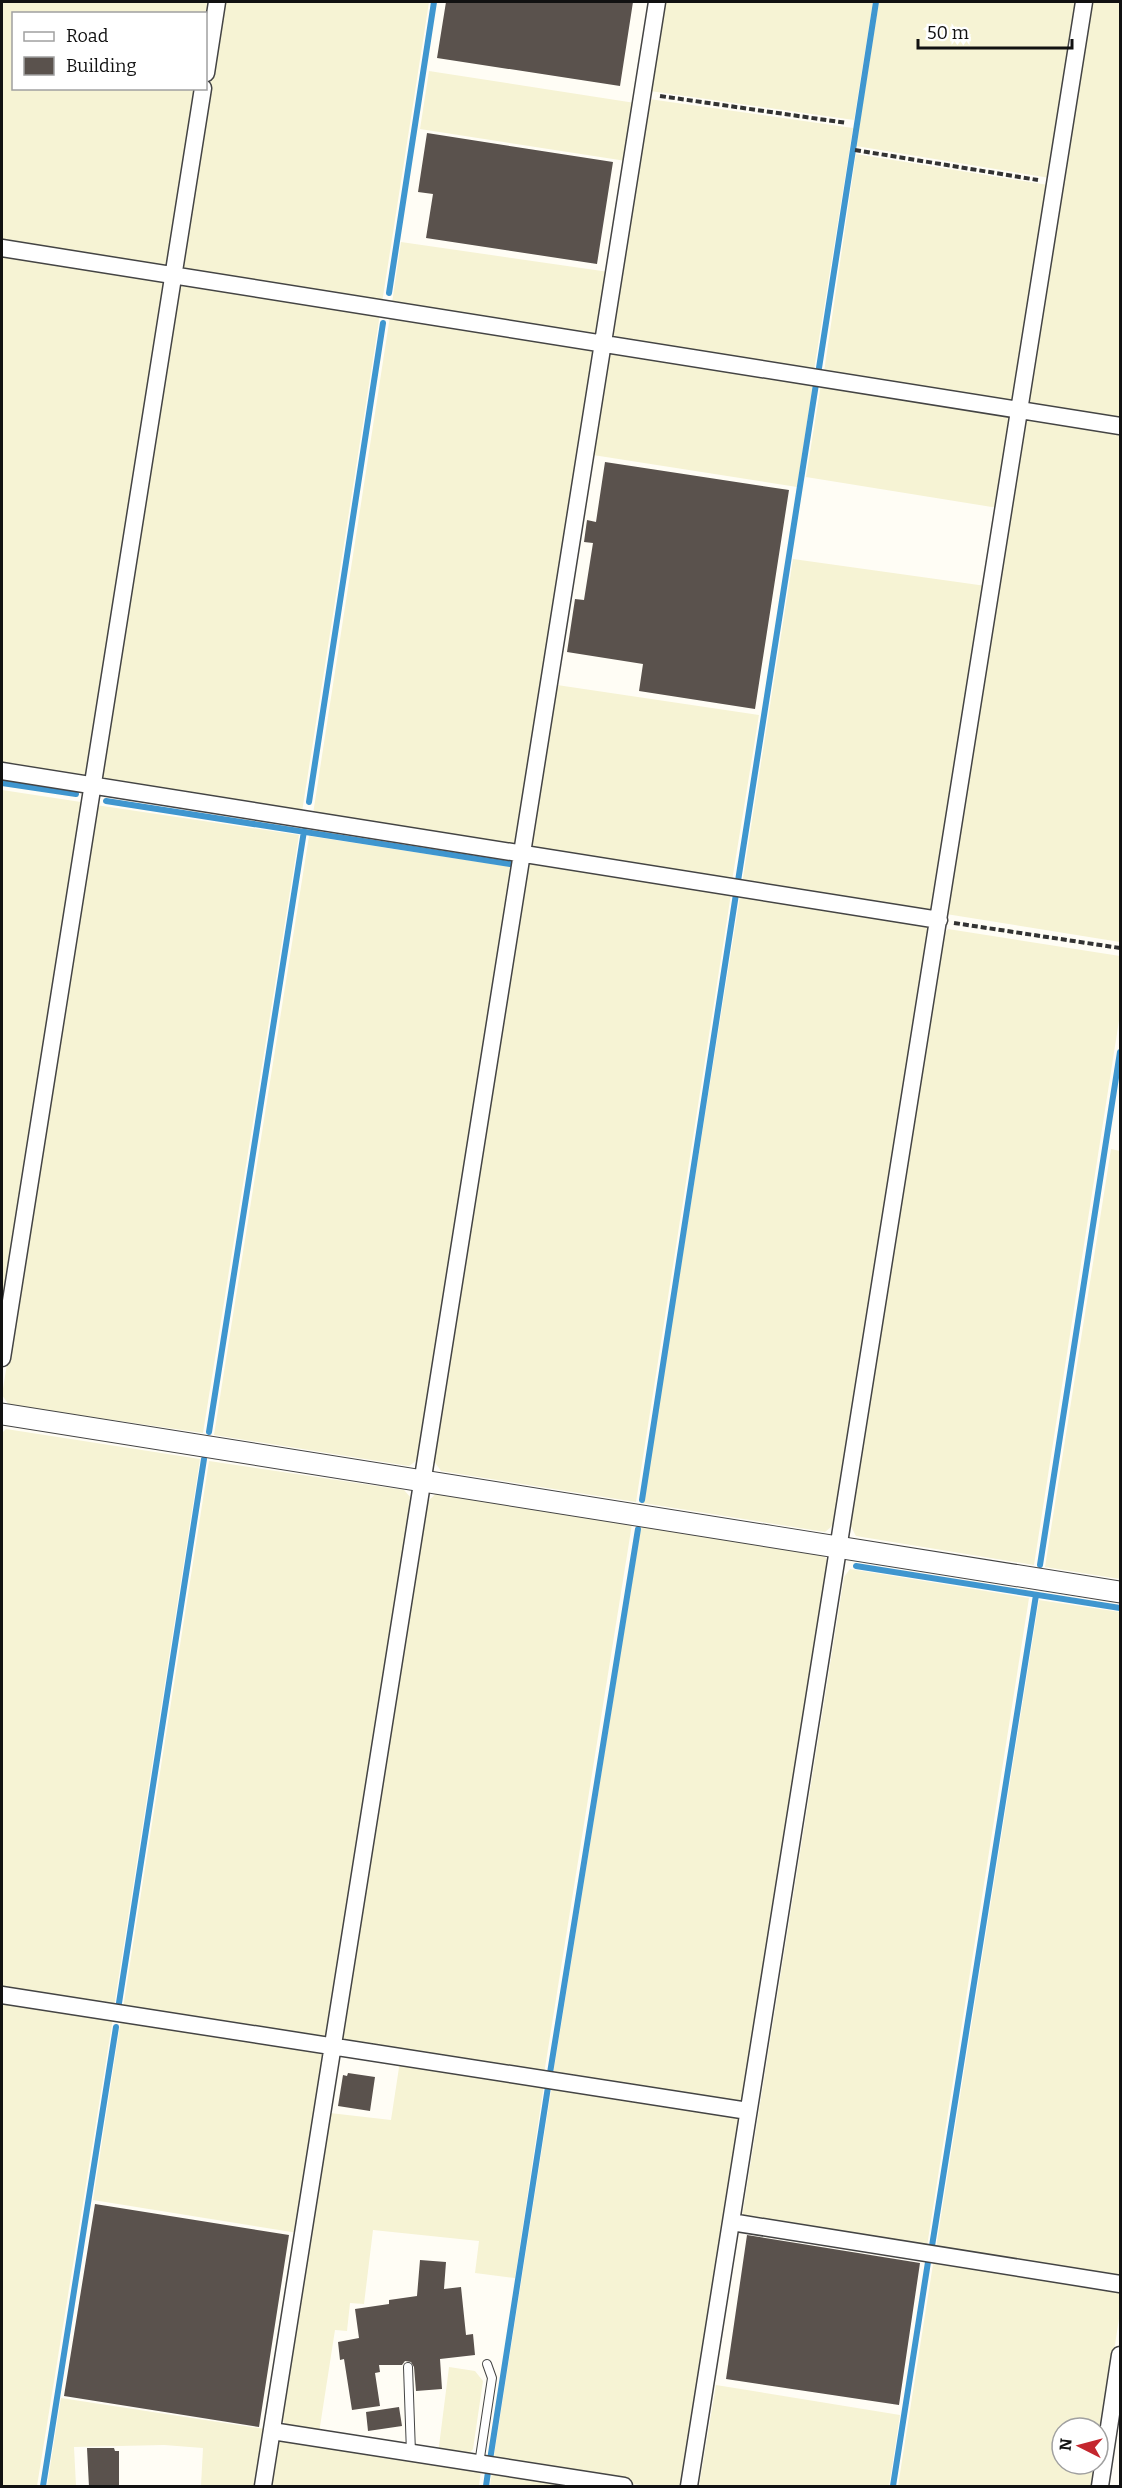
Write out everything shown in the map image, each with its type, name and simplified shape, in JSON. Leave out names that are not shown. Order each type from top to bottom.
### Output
[{"type":"street","points":[[207,67],[217,2]]},
{"type":"street","points":[[263,2487],[657,2]]},
{"type":"street","points":[[688,2487],[1084,2]]},
{"type":"street","points":[[2,1358],[203,90]]},
{"type":"street","points":[[2,248],[1120,426]]},
{"type":"street","points":[[2,771],[939,920]]},
{"type":"street","points":[[2,1414],[1120,1592]]},
{"type":"street","points":[[2,1995],[748,2111]]},
{"type":"street","points":[[731,2222],[1120,2284]]},
{"type":"street","points":[[1100,2487],[1120,2355]]},
{"type":"street","points":[[272,2431],[624,2487]]},
{"type":"lane","points":[[479,2464],[492,2378],[487,2364]]},
{"type":"lane","points":[[408,2367],[411,2453]]},
{"type":"path","points":[[643,94],[847,123]]},
{"type":"path","points":[[855,150],[1055,183]]},
{"type":"path","points":[[939,920],[1120,948]]},
{"type":"shaded area","points":[[2,2],[208,2],[207,12],[12,12],[12,90],[194,90],[167,264],[163,267],[2,241]]},
{"type":"shaded area","points":[[223,2],[429,2],[382,303],[184,270],[181,265]]},
{"type":"shaded area","points":[[665,2],[873,2],[854,120],[650,91]]},
{"type":"shaded area","points":[[879,2],[1078,2],[1050,178],[856,146]]},
{"type":"shaded area","points":[[1090,2],[1120,2],[1120,421],[1027,406]]},
{"type":"shaded area","points":[[429,71],[635,103],[626,161],[420,129]]},
{"type":"shaded area","points":[[649,99],[853,128],[814,370],[617,339],[612,336]]},
{"type":"shaded area","points":[[856,154],[1048,185],[1015,397],[1006,403],[824,372]]},
{"type":"shaded area","points":[[401,242],[609,272],[599,332],[592,336],[392,303]]},
{"type":"shaded area","points":[[2,254],[160,279],[165,284],[87,773],[81,778],[2,766]]},
{"type":"shaded area","points":[[185,283],[380,314],[302,812],[106,781],[101,774],[178,289]]},
{"type":"shaded area","points":[[390,316],[591,348],[596,353],[519,841],[513,844],[313,814]]},
{"type":"shaded area","points":[[614,352],[813,383],[797,487],[593,455],[609,357]]},
{"type":"shaded area","points":[[821,384],[1012,417],[998,508],[806,477]]},
{"type":"shaded area","points":[[1025,418],[1120,432],[1120,942],[946,914]]},
{"type":"shaded area","points":[[793,559],[986,586],[935,910],[929,915],[742,884]]},
{"type":"shaded area","points":[[557,685],[759,715],[732,881],[540,852],[531,844]]},
{"type":"shaded area","points":[[2,790],[81,802],[2,1321]]},
{"type":"shaded area","points":[[96,805],[299,835],[203,1433],[9,1405],[2,1395]]},
{"type":"shaded area","points":[[309,836],[511,867],[420,1458],[409,1466],[214,1435]]},
{"type":"shaded area","points":[[531,863],[731,894],[636,1502],[441,1471],[434,1461],[527,866]]},
{"type":"shaded area","points":[[740,896],[932,925],[837,1522],[825,1532],[643,1503]]},
{"type":"shaded area","points":[[948,929],[1120,956],[1120,1014],[1034,1565],[856,1536],[849,1523],[943,934]]},
{"type":"shaded area","points":[[1111,1149],[1120,1151],[1120,1579],[1045,1567]]},
{"type":"shaded area","points":[[6,1429],[200,1459],[114,2007],[2,1989],[2,1433]]},
{"type":"shaded area","points":[[209,1461],[404,1490],[412,1499],[329,2033],[322,2039],[123,2008]]},
{"type":"shaded area","points":[[438,1492],[632,1524],[544,2074],[347,2042],[342,2038],[428,1501]]},
{"type":"shaded area","points":[[641,1526],[821,1554],[826,1558],[829,1566],[744,2105],[553,2075]]},
{"type":"shaded area","points":[[850,1569],[1029,1598],[927,2246],[742,2217],[844,1577]]},
{"type":"shaded area","points":[[1039,1600],[1120,1612],[1120,2277],[936,2248]]},
{"type":"shaded area","points":[[2,2001],[113,2018],[37,2486],[2,2486]]},
{"type":"shaded area","points":[[121,2019],[323,2053],[326,2057],[298,2233],[93,2200]]},
{"type":"shaded area","points":[[400,2061],[544,2084],[515,2278],[475,2273],[479,2241],[373,2230],[364,2304],[350,2303],[347,2331],[335,2330],[319,2433],[288,2429],[282,2419],[330,2113],[391,2120]]},
{"type":"shaded area","points":[[552,2085],[737,2115],[742,2121],[683,2484],[680,2486],[646,2486],[493,2462]]},
{"type":"shaded area","points":[[934,2258],[1120,2290],[1120,2312],[1104,2416],[1050,2416],[1050,2476],[1095,2476],[1093,2486],[898,2486]]},
{"type":"shaded area","points":[[449,2367],[475,2371],[483,2381],[473,2449],[466,2457],[438,2454]]},
{"type":"shaded area","points":[[716,2385],[900,2415],[889,2486],[699,2486]]},
{"type":"shaded area","points":[[61,2398],[265,2429],[256,2486],[201,2486],[203,2448],[164,2445],[74,2447],[76,2486],[47,2486]]},
{"type":"shaded area","points":[[283,2439],[481,2470],[479,2486],[270,2486],[276,2445]]},
{"type":"shaded area","points":[[492,2471],[593,2486],[490,2486]]},
{"type":"building","points":[[446,2],[633,2],[620,86],[437,58]]},
{"type":"building","points":[[427,133],[613,162],[597,264],[426,238],[433,194],[418,192]]},
{"type":"building","points":[[605,462],[789,490],[755,709],[639,691],[643,664],[567,652],[575,599],[584,600],[593,543],[584,542],[587,520],[596,522]]},
{"type":"building","points":[[348,2073],[375,2077],[370,2111],[338,2106],[343,2075],[347,2076]]},
{"type":"building","points":[[95,2204],[289,2235],[259,2427],[64,2396]]},
{"type":"building","points":[[747,2235],[920,2263],[899,2405],[726,2379]]},
{"type":"building","points":[[420,2260],[446,2262],[444,2289],[461,2287],[466,2335],[473,2334],[475,2355],[440,2359],[442,2389],[416,2391],[414,2367],[411,2362],[405,2361],[402,2365],[379,2365],[380,2372],[375,2373],[380,2406],[352,2410],[344,2359],[340,2360],[338,2342],[359,2338],[355,2309],[389,2304],[389,2300],[417,2296]]},
{"type":"building","points":[[399,2407],[402,2426],[368,2431],[366,2412]]},
{"type":"building","points":[[87,2448],[114,2448],[115,2451],[119,2451],[119,2487],[89,2487]]},
{"type":"waterway","points":[[389,293],[434,2]]},
{"type":"waterway","points":[[819,368],[876,2]]},
{"type":"waterway","points":[[309,802],[383,323]]},
{"type":"waterway","points":[[738,881],[816,384]]},
{"type":"waterway","points":[[2,783],[76,794]]},
{"type":"waterway","points":[[106,801],[510,864]]},
{"type":"waterway","points":[[209,1432],[304,831]]},
{"type":"waterway","points":[[642,1500],[736,894]]},
{"type":"waterway","points":[[1040,1565],[1120,1052]]},
{"type":"waterway","points":[[119,2003],[204,1459]]},
{"type":"waterway","points":[[550,2073],[638,1529]]},
{"type":"waterway","points":[[856,1566],[1120,1608]]},
{"type":"waterway","points":[[932,2246],[1036,1595]]},
{"type":"waterway","points":[[43,2486],[116,2027]]},
{"type":"waterway","points":[[490,2460],[548,2087]]},
{"type":"waterway","points":[[893,2486],[928,2262]]},
{"type":"waterway","points":[[486,2486],[488,2472]]}]
